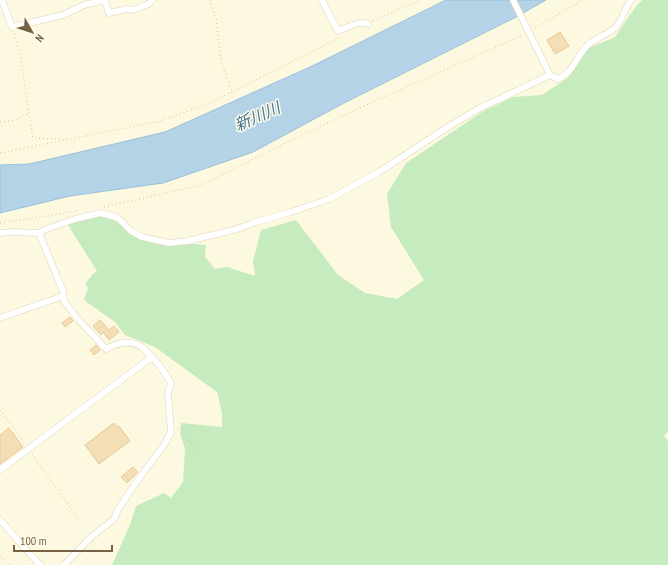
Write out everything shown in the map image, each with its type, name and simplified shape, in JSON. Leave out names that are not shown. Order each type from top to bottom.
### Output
[{"type":"street","points":[[2,0],[12,27],[63,15],[84,5],[104,0],[109,13],[126,9],[133,10],[149,4],[152,0]]},
{"type":"street","points":[[322,0],[338,31],[365,22],[368,24]]},
{"type":"street","points":[[513,0],[550,75],[558,80],[572,68],[582,52],[590,43],[607,34],[617,26],[632,0]]},
{"type":"street","points":[[0,233],[39,233],[75,219],[101,213],[118,218],[131,231],[142,237],[169,242],[188,241],[291,212],[329,199],[379,172],[478,109],[550,75]]},
{"type":"street","points":[[39,233],[63,291],[64,300],[76,317],[106,349],[118,343],[132,343],[141,347],[168,376],[171,384],[168,393],[170,432],[164,445],[119,508],[114,519],[91,538],[64,565]]},
{"type":"street","points":[[0,318],[63,296]]},
{"type":"street","points":[[0,470],[152,358]]},
{"type":"street","points":[[0,520],[40,565]]},
{"type":"path","points":[[210,0],[216,19],[221,61],[232,92]]},
{"type":"path","points":[[368,24],[420,0]]},
{"type":"path","points":[[103,207],[202,185],[353,111],[529,32],[582,0]]},
{"type":"path","points":[[12,27],[20,53],[33,138],[61,139],[64,141]]},
{"type":"path","points":[[0,153],[160,121],[200,107],[343,36]]},
{"type":"path","points":[[0,122],[16,120],[29,113]]},
{"type":"path","points":[[0,223],[82,211]]},
{"type":"path","points":[[0,410],[78,517]]},
{"type":"path","points":[[170,428],[183,428],[197,455]]},
{"type":"path","points":[[0,556],[10,565]]},
{"type":"green space","points":[[642,0],[668,0],[668,432],[664,436],[668,441],[668,565],[112,565],[130,525],[136,506],[164,493],[171,498],[183,482],[185,449],[180,433],[181,423],[222,427],[222,413],[217,392],[155,347],[125,335],[115,322],[84,300],[88,288],[85,284],[97,271],[68,225],[100,214],[117,220],[149,240],[206,245],[205,257],[215,269],[227,267],[255,276],[253,261],[261,230],[296,220],[338,275],[365,293],[397,299],[424,280],[391,227],[387,194],[406,163],[482,112],[513,97],[542,95],[569,77],[586,49],[615,37]]},
{"type":"water","name":"新川川","points":[[446,0],[546,0],[516,17],[344,103],[253,152],[163,183],[70,196],[0,213],[0,165],[29,164],[165,132],[310,67]]},
{"type":"building","points":[[560,32],[569,46],[555,54],[547,40]]},
{"type":"building","points":[[70,317],[73,321],[65,327],[62,323]]},
{"type":"building","points":[[100,320],[109,330],[114,326],[119,332],[109,340],[103,332],[101,335],[93,326]]},
{"type":"building","points":[[96,345],[100,350],[94,355],[90,350]]},
{"type":"building","points":[[114,423],[117,427],[119,426],[130,441],[99,464],[85,445]]},
{"type":"building","points":[[9,428],[23,447],[0,464],[0,435]]},
{"type":"building","points":[[133,467],[138,472],[127,483],[121,477]]}]
